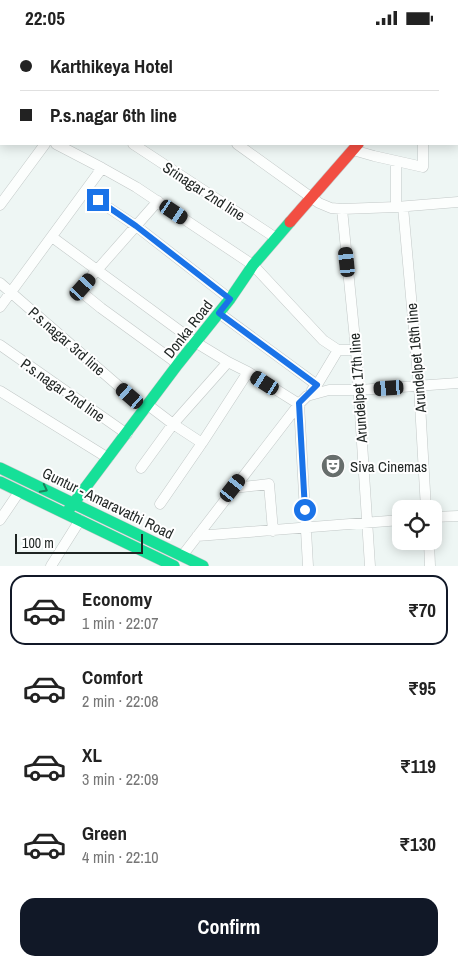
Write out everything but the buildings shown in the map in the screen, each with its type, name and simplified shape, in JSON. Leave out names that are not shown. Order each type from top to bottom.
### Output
[{"type":"street","points":[[0,205],[44,145]]},
{"type":"street","points":[[58,145],[158,201],[253,265],[323,340],[338,350],[356,350]]},
{"type":"street","name":"Srinagar 2nd line","points":[[135,145],[276,238]]},
{"type":"street","points":[[238,145],[324,206],[342,209],[458,202]]},
{"type":"street","points":[[355,147],[396,161],[423,167],[423,145]]},
{"type":"street","name":"Donka Road","points":[[66,513],[230,299],[253,265],[355,147]]},
{"type":"street","name":"Arundelpet 16th line","points":[[396,161],[399,207],[419,386],[425,500]]},
{"type":"street","points":[[0,307],[102,168]]},
{"type":"street","points":[[85,192],[136,226],[230,299]]},
{"type":"street","points":[[158,201],[82,291],[101,308],[178,365]]},
{"type":"street","name":"Arundelpet 17th line","points":[[342,209],[356,350],[370,566]]},
{"type":"street","points":[[52,237],[195,343],[303,400],[329,390],[359,390],[458,383]]},
{"type":"street","name":"P.s.nagar 3rd line","points":[[0,283],[146,407],[202,443]]},
{"type":"street","points":[[219,313],[317,385]]},
{"type":"street","name":"P.s.nagar 2nd line","points":[[0,345],[127,434]]},
{"type":"street","points":[[182,556],[233,488],[317,385],[338,350]]},
{"type":"street","points":[[141,468],[173,424],[228,362]]},
{"type":"street","points":[[160,504],[248,372]]},
{"type":"street","points":[[0,391],[108,458]]},
{"type":"street","points":[[303,400],[308,566]]},
{"type":"street","name":"Guntur - Amaravathi Road","points":[[0,468],[203,566]]},
{"type":"street","name":"Guntur - Amaravathi Road","points":[[0,482],[173,566]]},
{"type":"street","points":[[233,488],[269,484],[273,531]]},
{"type":"street","points":[[0,520],[19,492]]},
{"type":"street","points":[[442,517],[458,516]]},
{"type":"street","points":[[51,566],[80,520]]},
{"type":"street","points":[[197,536],[392,521]]},
{"type":"street","points":[[429,550],[430,566]]},
{"type":"traffic: fast","points":[[67,512],[178,364],[230,299],[253,265],[290,222]]},
{"type":"traffic: fast","points":[[0,468],[203,566]]},
{"type":"traffic: fast","points":[[0,482],[174,566]]},
{"type":"traffic: jam","points":[[290,222],[357,145]]},
{"type":"place","name":"Siva Cinemas","points":[[333,466]]},
{"type":"route","points":[[98,200],[136,226],[230,299],[219,313],[317,385],[299,403],[305,510]]}]
